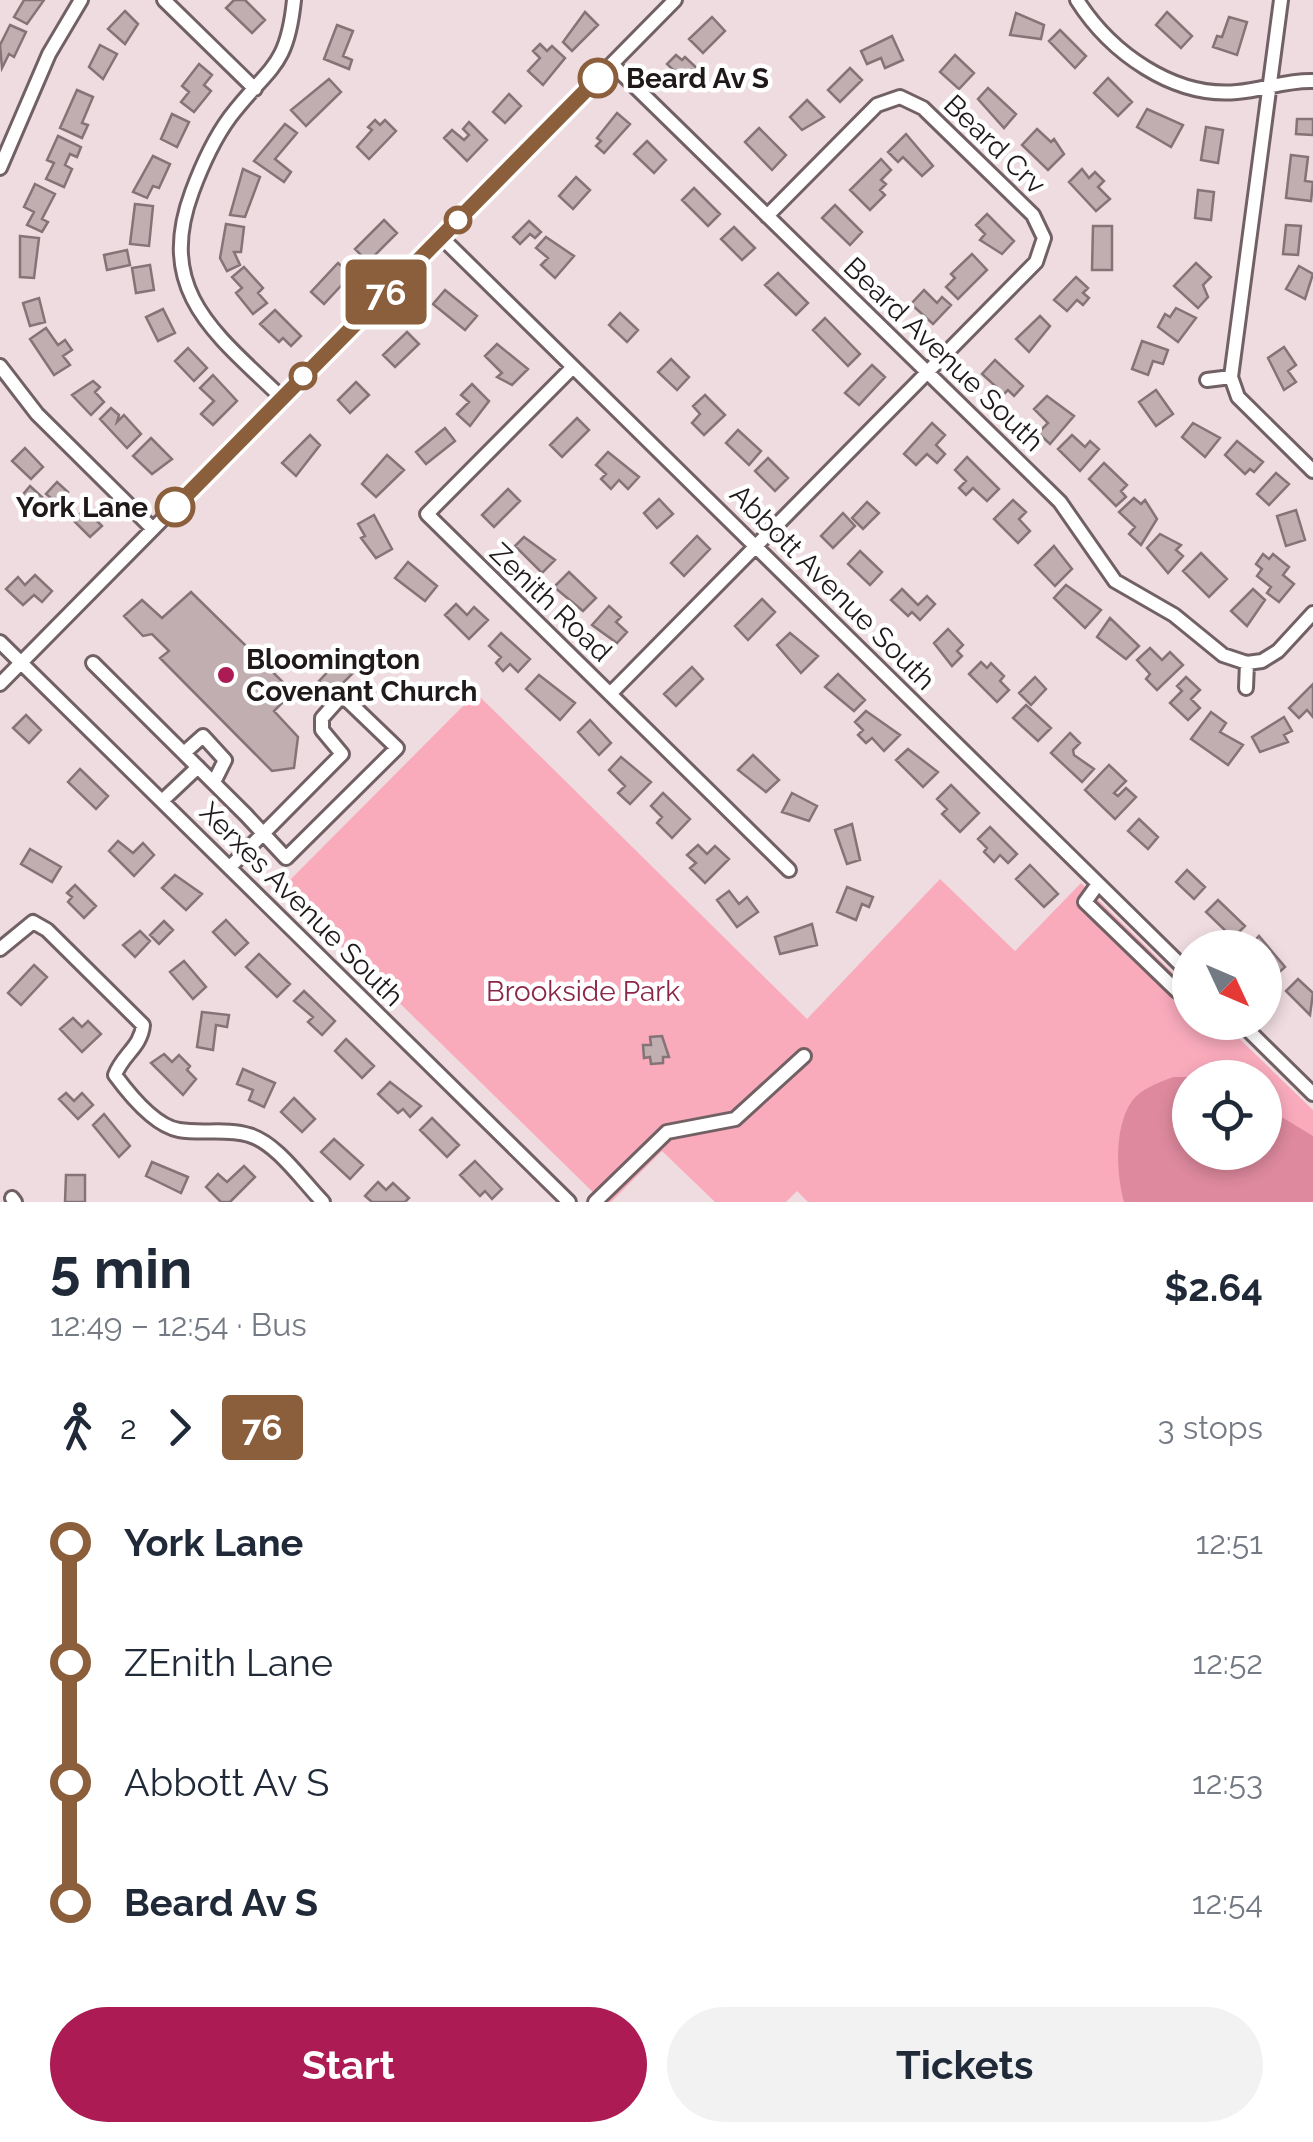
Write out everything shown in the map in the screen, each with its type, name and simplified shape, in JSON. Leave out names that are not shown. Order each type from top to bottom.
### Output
[{"type":"street","points":[[0,168],[49,54],[81,0]]},
{"type":"street","points":[[164,0],[255,89]]},
{"type":"street","points":[[282,398],[208,323],[188,292],[181,269],[182,220],[206,156],[229,118],[289,44],[294,0]]},
{"type":"street","points":[[0,684],[674,0]]},
{"type":"street","points":[[1077,0],[1133,58],[1170,83],[1214,93],[1266,88],[1283,82],[1313,82]]},
{"type":"street","points":[[1281,0],[1266,88],[1230,376],[1238,398],[1313,471]]},
{"type":"street","name":"Beard Avenue South","points":[[612,64],[1060,502],[1116,581],[1174,615],[1224,655],[1247,663]]},
{"type":"street","name":"Beard Crv","points":[[767,216],[877,106],[900,97],[922,108],[1034,215],[1044,238],[1036,262],[927,372]]},
{"type":"street","name":"Abbott Avenue South","points":[[441,236],[1172,960]]},
{"type":"street","points":[[0,366],[37,414],[153,529]]},
{"type":"street","name":"Zenith Road","points":[[573,367],[427,514],[789,870]]},
{"type":"street","points":[[610,694],[927,372]]},
{"type":"street","points":[[1207,380],[1230,376]]},
{"type":"street","points":[[1246,688],[1247,663],[1278,651],[1313,613]]},
{"type":"street","name":"Xerxes Avenue South","points":[[0,642],[569,1202]]},
{"type":"street","points":[[93,663],[214,782],[263,833],[286,858],[397,748],[346,699],[338,700],[322,718],[322,730],[342,754],[263,833],[230,868]]},
{"type":"street","points":[[184,753],[203,736],[225,760],[214,782]]},
{"type":"street","points":[[162,801],[198,766]]},
{"type":"street","points":[[1098,884],[1085,902],[1172,985]]},
{"type":"street","points":[[0,949],[33,922],[47,930],[144,1025],[142,1040],[119,1064],[116,1075],[155,1117],[176,1130],[235,1133],[259,1139],[323,1202]]},
{"type":"street","points":[[1258,1040],[1313,1094]]},
{"type":"street","points":[[594,1202],[667,1132],[736,1119],[804,1056]]},
{"type":"green space","name":"Brookside Park","points":[[476,693],[807,1019],[940,879],[1015,951],[1081,883],[1172,972],[1172,1040],[1241,1040],[1261,1060],[1172,1060],[1172,1170],[1282,1170],[1282,1080],[1313,1110],[1313,1202],[808,1202],[797,1191],[786,1202],[715,1202],[662,1151],[611,1202],[603,1202],[282,888]]},
{"type":"shaded area","points":[[1172,1077],[1172,1170],[1282,1170],[1282,1117],[1313,1136],[1313,1202],[1124,1202],[1118,1150],[1122,1123],[1132,1101],[1151,1086]]},
{"type":"building","points":[[24,0],[44,0],[27,24],[14,17]]},
{"type":"building","points":[[234,0],[245,0],[265,20],[252,33],[226,8]]},
{"type":"building","points":[[125,11],[138,24],[125,44],[108,29]]},
{"type":"building","points":[[585,12],[598,25],[572,51],[563,42]]},
{"type":"building","points":[[1167,12],[1192,36],[1181,48],[1156,25]]},
{"type":"building","points":[[1016,13],[1044,25],[1041,39],[1010,35]]},
{"type":"building","points":[[712,17],[725,31],[703,53],[689,39]]},
{"type":"building","points":[[1229,17],[1247,22],[1237,55],[1213,47],[1217,36],[1222,37]]},
{"type":"building","points":[[10,25],[26,32],[14,57],[9,54],[2,68],[0,45]]},
{"type":"building","points":[[337,25],[353,31],[343,56],[352,60],[349,69],[324,59]]},
{"type":"building","points":[[1060,30],[1086,56],[1075,68],[1049,41]]},
{"type":"building","points":[[892,36],[903,60],[885,68],[881,58],[867,64],[861,51]]},
{"type":"building","points":[[540,44],[547,51],[552,46],[565,58],[543,85],[528,71],[540,58],[533,51]]},
{"type":"building","points":[[100,45],[117,54],[103,79],[89,67]]},
{"type":"building","points":[[676,55],[682,60],[685,57],[701,72],[703,77],[692,88],[667,64]]},
{"type":"building","points":[[955,55],[974,73],[959,89],[940,72]]},
{"type":"building","points":[[199,64],[212,75],[204,85],[211,91],[194,112],[181,102],[189,92],[182,86]]},
{"type":"building","points":[[850,68],[862,80],[840,102],[828,90]]},
{"type":"building","points":[[1108,78],[1132,102],[1118,116],[1094,93]]},
{"type":"building","points":[[329,79],[341,92],[306,126],[291,110]]},
{"type":"building","points":[[988,88],[1016,114],[1004,128],[978,99]]},
{"type":"building","points":[[77,90],[93,97],[82,123],[88,125],[82,138],[60,128]]},
{"type":"building","points":[[509,94],[521,106],[505,123],[493,112]]},
{"type":"building","points":[[807,100],[824,117],[802,130],[790,117]]},
{"type":"building","points":[[1147,109],[1183,125],[1171,147],[1137,127]]},
{"type":"building","points":[[617,113],[630,124],[604,153],[596,146],[601,141],[597,138]]},
{"type":"building","points":[[172,114],[189,122],[177,147],[161,139]]},
{"type":"building","points":[[1297,119],[1313,119],[1313,135],[1296,134]]},
{"type":"building","points":[[375,120],[380,125],[385,120],[396,131],[369,159],[357,147],[372,130],[368,127]]},
{"type":"building","points":[[469,122],[487,140],[467,161],[444,138],[452,130],[464,140],[469,135],[463,129]]},
{"type":"building","points":[[285,124],[297,133],[275,159],[291,172],[284,182],[254,161]]},
{"type":"building","points":[[1206,127],[1223,130],[1218,163],[1201,160]]},
{"type":"building","points":[[759,128],[786,155],[772,170],[745,142]]},
{"type":"building","points":[[1037,129],[1051,142],[1054,139],[1064,154],[1048,170],[1022,145]]},
{"type":"building","points":[[906,134],[933,166],[922,176],[903,157],[898,162],[888,152]]},
{"type":"building","points":[[58,136],[81,147],[77,157],[70,154],[65,165],[72,169],[64,187],[46,179],[54,163],[47,160]]},
{"type":"building","points":[[647,141],[666,160],[654,173],[634,154]]},
{"type":"building","points":[[1291,155],[1308,157],[1305,181],[1313,182],[1311,201],[1286,198]]},
{"type":"building","points":[[153,156],[170,164],[159,188],[153,186],[147,198],[133,192]]},
{"type":"building","points":[[881,159],[891,170],[881,180],[886,184],[880,190],[885,195],[870,210],[850,190]]},
{"type":"building","points":[[243,169],[260,177],[245,217],[230,215]]},
{"type":"building","points":[[1082,169],[1089,178],[1095,172],[1104,181],[1098,187],[1110,199],[1096,211],[1069,182]]},
{"type":"building","points":[[576,177],[590,190],[573,209],[559,196]]},
{"type":"building","points":[[35,184],[55,194],[42,219],[48,222],[42,232],[27,225],[34,212],[24,207]]},
{"type":"building","points":[[694,188],[720,214],[708,226],[682,200]]},
{"type":"building","points":[[1198,190],[1214,192],[1211,220],[1195,218]]},
{"type":"building","points":[[135,204],[153,206],[149,246],[130,244]]},
{"type":"building","points":[[835,205],[862,232],[850,245],[822,218]]},
{"type":"building","points":[[987,214],[1014,241],[1002,254],[980,240],[985,234],[976,225]]},
{"type":"building","points":[[384,220],[397,233],[368,262],[355,249]]},
{"type":"building","points":[[529,221],[541,232],[535,238],[530,234],[520,244],[513,237]]},
{"type":"building","points":[[226,224],[244,227],[241,252],[234,252],[240,265],[227,271],[220,258]]},
{"type":"building","points":[[1286,225],[1301,226],[1298,255],[1283,254]]},
{"type":"building","points":[[1093,226],[1112,226],[1112,270],[1092,270]]},
{"type":"building","points":[[734,227],[755,248],[742,260],[721,239]]},
{"type":"building","points":[[20,236],[39,238],[34,278],[20,277]]},
{"type":"building","points":[[546,237],[574,256],[555,278],[541,265],[548,258],[536,248]]},
{"type":"building","points":[[127,250],[130,265],[107,270],[104,255]]},
{"type":"building","points":[[972,254],[987,270],[958,299],[946,287],[955,278],[951,274]]},
{"type":"building","points":[[338,263],[351,275],[324,304],[311,292]]},
{"type":"building","points":[[1196,263],[1211,277],[1203,285],[1208,297],[1198,308],[1174,286]]},
{"type":"building","points":[[150,265],[154,290],[136,293],[132,268]]},
{"type":"building","points":[[1299,266],[1313,274],[1305,299],[1286,289]]},
{"type":"building","points":[[244,267],[263,288],[258,293],[267,303],[253,314],[236,293],[242,288],[232,277]]},
{"type":"building","points":[[778,273],[808,303],[796,315],[765,285]]},
{"type":"building","points":[[1076,277],[1088,288],[1083,293],[1089,298],[1083,305],[1077,300],[1067,311],[1054,300]]},
{"type":"building","points":[[445,290],[477,316],[465,330],[433,304]]},
{"type":"building","points":[[924,290],[937,303],[942,297],[951,305],[933,324],[911,304]]},
{"type":"building","points":[[39,298],[45,322],[30,326],[23,303]]},
{"type":"building","points":[[1176,308],[1196,318],[1178,342],[1158,327],[1165,314],[1170,317]]},
{"type":"building","points":[[163,309],[175,333],[158,341],[146,317]]},
{"type":"building","points":[[275,310],[301,336],[291,346],[283,338],[279,342],[260,324]]},
{"type":"building","points":[[620,313],[638,330],[627,342],[609,325]]},
{"type":"building","points":[[1040,316],[1050,326],[1029,352],[1016,339]]},
{"type":"building","points":[[825,318],[860,354],[848,366],[813,330]]},
{"type":"building","points":[[46,328],[58,345],[65,340],[72,350],[63,356],[70,365],[54,375],[30,339]]},
{"type":"building","points":[[407,332],[419,344],[395,367],[383,355]]},
{"type":"building","points":[[1142,341],[1168,350],[1163,364],[1153,361],[1148,375],[1132,369]]},
{"type":"building","points":[[497,344],[528,369],[512,385],[497,377],[502,373],[485,356]]},
{"type":"building","points":[[1284,347],[1296,365],[1288,371],[1296,382],[1284,390],[1268,358]]},
{"type":"building","points":[[188,348],[207,368],[194,381],[175,361]]},
{"type":"building","points":[[671,359],[689,377],[677,390],[658,372]]},
{"type":"building","points":[[995,360],[1023,386],[1014,396],[1008,390],[1004,394],[982,374]]},
{"type":"building","points":[[872,365],[885,377],[859,405],[845,393]]},
{"type":"building","points":[[213,375],[237,401],[213,425],[201,414],[214,401],[200,388]]},
{"type":"building","points":[[93,381],[100,387],[95,392],[104,402],[91,415],[72,395]]},
{"type":"building","points":[[356,382],[369,395],[350,413],[338,400]]},
{"type":"building","points":[[472,384],[489,401],[470,426],[457,414],[469,402],[461,395]]},
{"type":"building","points":[[1156,390],[1173,414],[1156,426],[1139,402]]},
{"type":"building","points":[[705,395],[725,415],[704,435],[692,423],[700,414],[693,406]]},
{"type":"building","points":[[1047,396],[1074,416],[1050,444],[1038,433],[1048,423],[1034,409]]},
{"type":"building","points":[[111,408],[119,415],[117,422],[124,415],[141,434],[127,448],[100,419]]},
{"type":"building","points":[[577,418],[589,430],[562,457],[550,445]]},
{"type":"building","points":[[932,423],[945,435],[936,445],[945,454],[937,463],[927,454],[916,465],[904,454]]},
{"type":"building","points":[[1193,423],[1220,438],[1205,457],[1182,437]]},
{"type":"building","points":[[445,428],[455,441],[426,464],[416,452]]},
{"type":"building","points":[[738,430],[761,451],[749,465],[726,443]]},
{"type":"building","points":[[310,435],[320,445],[296,476],[282,463]]},
{"type":"building","points":[[1072,435],[1085,447],[1090,441],[1099,449],[1080,471],[1058,449]]},
{"type":"building","points":[[151,438],[172,459],[152,474],[133,456]]},
{"type":"building","points":[[1237,441],[1263,462],[1254,472],[1250,469],[1245,474],[1225,455]]},
{"type":"building","points":[[25,448],[43,467],[31,479],[12,461]]},
{"type":"building","points":[[608,452],[639,477],[628,489],[619,480],[611,489],[601,479],[606,474],[596,465]]},
{"type":"building","points":[[387,455],[404,470],[376,497],[362,484]]},
{"type":"building","points":[[967,457],[999,489],[987,501],[973,488],[966,495],[959,488],[966,481],[955,470]]},
{"type":"building","points":[[768,458],[788,478],[775,491],[755,471]]},
{"type":"building","points":[[1104,463],[1127,485],[1121,491],[1126,497],[1116,506],[1089,479]]},
{"type":"building","points":[[1276,473],[1289,484],[1269,505],[1257,494]]},
{"type":"building","points":[[57,482],[68,492],[58,504],[46,494]]},
{"type":"building","points":[[30,486],[42,497],[31,509],[20,498]]},
{"type":"building","points":[[508,489],[520,501],[494,527],[482,515]]},
{"type":"building","points":[[1134,498],[1141,504],[1145,500],[1157,519],[1141,545],[1129,534],[1135,527],[1119,512]]},
{"type":"building","points":[[659,499],[673,514],[657,528],[644,513]]},
{"type":"building","points":[[1013,500],[1026,512],[1019,519],[1030,531],[1018,543],[994,519]]},
{"type":"building","points":[[867,502],[879,513],[863,529],[852,518]]},
{"type":"building","points":[[85,509],[102,526],[90,537],[73,520]]},
{"type":"building","points":[[1296,510],[1305,540],[1286,546],[1277,516]]},
{"type":"building","points":[[843,513],[855,526],[833,548],[821,536]]},
{"type":"building","points":[[374,515],[392,549],[376,558],[361,538],[365,536],[358,524]]},
{"type":"building","points":[[1160,534],[1181,545],[1176,550],[1183,556],[1168,573],[1147,548]]},
{"type":"building","points":[[697,536],[710,549],[684,576],[671,563]]},
{"type":"building","points":[[524,537],[555,560],[542,573],[515,546]]},
{"type":"building","points":[[1054,546],[1072,569],[1055,586],[1035,565]]},
{"type":"building","points":[[860,551],[882,572],[870,585],[848,564]]},
{"type":"building","points":[[1201,553],[1227,579],[1209,597],[1183,571]]},
{"type":"building","points":[[1263,554],[1269,559],[1273,554],[1289,567],[1283,575],[1294,584],[1279,602],[1267,593],[1271,587],[1257,576],[1262,569],[1256,564]]},
{"type":"building","points":[[408,562],[437,586],[425,601],[395,578]]},
{"type":"building","points":[[569,572],[596,598],[583,611],[554,587]]},
{"type":"building","points":[[35,575],[52,591],[42,602],[34,595],[23,605],[6,589],[18,577],[25,585]]},
{"type":"building","points":[[1066,585],[1101,610],[1085,628],[1054,598]]},
{"type":"building","points":[[902,589],[918,605],[927,596],[935,604],[920,620],[912,612],[908,616],[891,600]]},
{"type":"building","points":[[1253,589],[1265,600],[1247,626],[1231,611]]},
{"type":"building","name":"Bloomington Covenant Church","points":[[191,592],[293,692],[274,711],[298,737],[294,768],[272,771],[160,658],[169,651],[152,634],[143,636],[124,616],[142,600],[162,618]]},
{"type":"building","points":[[762,599],[775,612],[748,640],[735,626]]},
{"type":"building","points":[[456,604],[467,615],[474,607],[488,620],[469,639],[445,615]]},
{"type":"building","points":[[609,606],[621,617],[616,622],[627,632],[617,643],[592,625]]},
{"type":"building","points":[[1110,618],[1139,646],[1126,659],[1097,637]]},
{"type":"building","points":[[948,629],[963,645],[957,651],[962,656],[952,666],[934,643]]},
{"type":"building","points":[[501,633],[530,659],[518,672],[510,664],[503,671],[496,663],[501,657],[489,646]]},
{"type":"building","points":[[790,633],[818,656],[801,673],[777,645]]},
{"type":"building","points":[[1150,648],[1162,660],[1170,652],[1183,665],[1157,690],[1146,679],[1150,674],[1137,660]]},
{"type":"building","points":[[339,660],[353,673],[332,694],[319,681]]},
{"type":"building","points":[[981,662],[987,668],[991,663],[1004,676],[1000,681],[1009,690],[997,702],[969,674]]},
{"type":"building","points":[[692,667],[703,679],[676,706],[664,694]]},
{"type":"building","points":[[838,674],[865,700],[854,711],[825,687]]},
{"type":"building","points":[[539,675],[575,703],[560,720],[526,689]]},
{"type":"building","points":[[1035,677],[1046,689],[1031,705],[1019,693]]},
{"type":"building","points":[[1186,677],[1200,690],[1191,699],[1200,708],[1188,720],[1170,703],[1182,691],[1177,686]]},
{"type":"building","points":[[1313,684],[1313,717],[1307,710],[1299,718],[1289,708]]},
{"type":"building","points":[[1026,705],[1051,728],[1038,741],[1013,718]]},
{"type":"building","points":[[866,711],[900,735],[884,751],[872,738],[866,743],[858,735],[863,730],[855,722]]},
{"type":"building","points":[[1211,712],[1226,723],[1220,732],[1243,745],[1228,765],[1191,739]]},
{"type":"building","points":[[26,715],[41,730],[29,743],[13,728]]},
{"type":"building","points":[[1284,717],[1292,731],[1284,735],[1288,742],[1260,752],[1252,737]]},
{"type":"building","points":[[590,720],[611,743],[599,755],[578,732]]},
{"type":"building","points":[[1070,733],[1080,743],[1073,750],[1074,755],[1094,769],[1082,782],[1051,753]]},
{"type":"building","points":[[908,749],[938,772],[923,787],[896,760]]},
{"type":"building","points":[[753,755],[779,780],[766,792],[738,770]]},
{"type":"building","points":[[621,757],[651,782],[630,804],[618,793],[625,786],[609,770]]},
{"type":"building","points":[[1109,765],[1126,781],[1114,793],[1118,796],[1126,788],[1136,797],[1115,819],[1085,790]]},
{"type":"building","points":[[80,769],[108,796],[96,809],[68,782]]},
{"type":"building","points":[[951,785],[979,813],[960,832],[942,814],[947,809],[937,799]]},
{"type":"building","points":[[663,793],[690,819],[672,838],[657,823],[662,817],[651,806]]},
{"type":"building","points":[[792,793],[817,806],[809,821],[782,812]]},
{"type":"building","points":[[1139,819],[1158,837],[1148,849],[1128,831]]},
{"type":"building","points":[[852,824],[860,860],[847,864],[835,830]]},
{"type":"building","points":[[990,827],[1017,854],[1008,863],[1000,855],[994,862],[984,852],[987,848],[978,839]]},
{"type":"building","points":[[118,841],[133,853],[143,843],[154,855],[134,876],[109,851]]},
{"type":"building","points":[[698,845],[707,854],[715,846],[729,859],[705,883],[690,868],[696,863],[687,855]]},
{"type":"building","points":[[30,849],[61,867],[52,882],[21,864]]},
{"type":"building","points":[[1030,865],[1058,894],[1044,907],[1016,879]]},
{"type":"building","points":[[1187,870],[1205,887],[1194,899],[1176,882]]},
{"type":"building","points":[[175,875],[202,894],[186,910],[162,888]]},
{"type":"building","points":[[75,885],[96,906],[84,918],[68,902],[72,897],[67,893]]},
{"type":"building","points":[[847,887],[873,897],[869,907],[862,904],[856,920],[837,912]]},
{"type":"building","points":[[729,891],[739,904],[747,897],[758,912],[737,927],[717,900]]},
{"type":"building","points":[[1218,900],[1245,926],[1241,930],[1225,930],[1206,912]]},
{"type":"building","points":[[226,920],[248,943],[235,955],[213,932]]},
{"type":"building","points":[[164,921],[173,930],[159,944],[150,935]]},
{"type":"building","points":[[812,924],[817,945],[780,954],[775,937]]},
{"type":"building","points":[[140,931],[150,941],[135,957],[123,945]]},
{"type":"building","points":[[259,954],[290,984],[277,997],[246,967]]},
{"type":"building","points":[[184,961],[206,987],[193,999],[170,972]]},
{"type":"building","points":[[34,965],[47,977],[21,1005],[8,993]]},
{"type":"building","points":[[1298,979],[1313,993],[1310,1015],[1286,991]]},
{"type":"building","points":[[304,991],[335,1021],[322,1035],[308,1022],[313,1017],[294,1001]]},
{"type":"building","points":[[202,1012],[229,1015],[227,1027],[216,1025],[213,1050],[197,1047]]},
{"type":"building","points":[[73,1018],[82,1027],[88,1021],[101,1034],[82,1052],[60,1029]]},
{"type":"building","points":[[662,1036],[669,1057],[663,1057],[663,1063],[651,1064],[650,1057],[644,1058],[643,1045],[651,1045],[650,1037]]},
{"type":"building","points":[[346,1039],[374,1066],[362,1078],[335,1051]]},
{"type":"building","points":[[164,1054],[172,1062],[179,1055],[190,1066],[187,1070],[196,1079],[183,1095],[151,1063]]},
{"type":"building","points":[[243,1069],[275,1083],[264,1107],[249,1100],[253,1090],[237,1084]]},
{"type":"building","points":[[390,1082],[421,1106],[410,1117],[403,1109],[398,1113],[378,1094]]},
{"type":"building","points":[[66,1093],[74,1101],[82,1093],[93,1105],[78,1119],[59,1099]]},
{"type":"building","points":[[294,1098],[315,1119],[302,1132],[281,1112]]},
{"type":"building","points":[[104,1114],[130,1146],[119,1157],[93,1125]]},
{"type":"building","points":[[432,1118],[459,1145],[447,1157],[420,1130]]},
{"type":"building","points":[[334,1139],[363,1165],[350,1179],[321,1152]]},
{"type":"building","points":[[475,1161],[502,1189],[492,1199],[485,1191],[480,1196],[460,1175]]},
{"type":"building","points":[[152,1162],[188,1177],[181,1193],[146,1176]]},
{"type":"building","points":[[244,1166],[255,1177],[230,1202],[221,1202],[206,1187],[218,1174],[227,1182]]},
{"type":"building","points":[[66,1175],[85,1175],[85,1202],[65,1202]]},
{"type":"building","points":[[378,1182],[386,1190],[393,1183],[409,1198],[405,1202],[372,1202],[365,1196]]},
{"type":"bus line","name":"76","points":[[175,507],[598,78]]},
{"type":"place","name":"Beard Av S","points":[[598,78]]},
{"type":"place","name":"York Lane","points":[[175,507]]},
{"type":"place","name":"Bloomington Covenant Church","points":[[226,675]]}]
